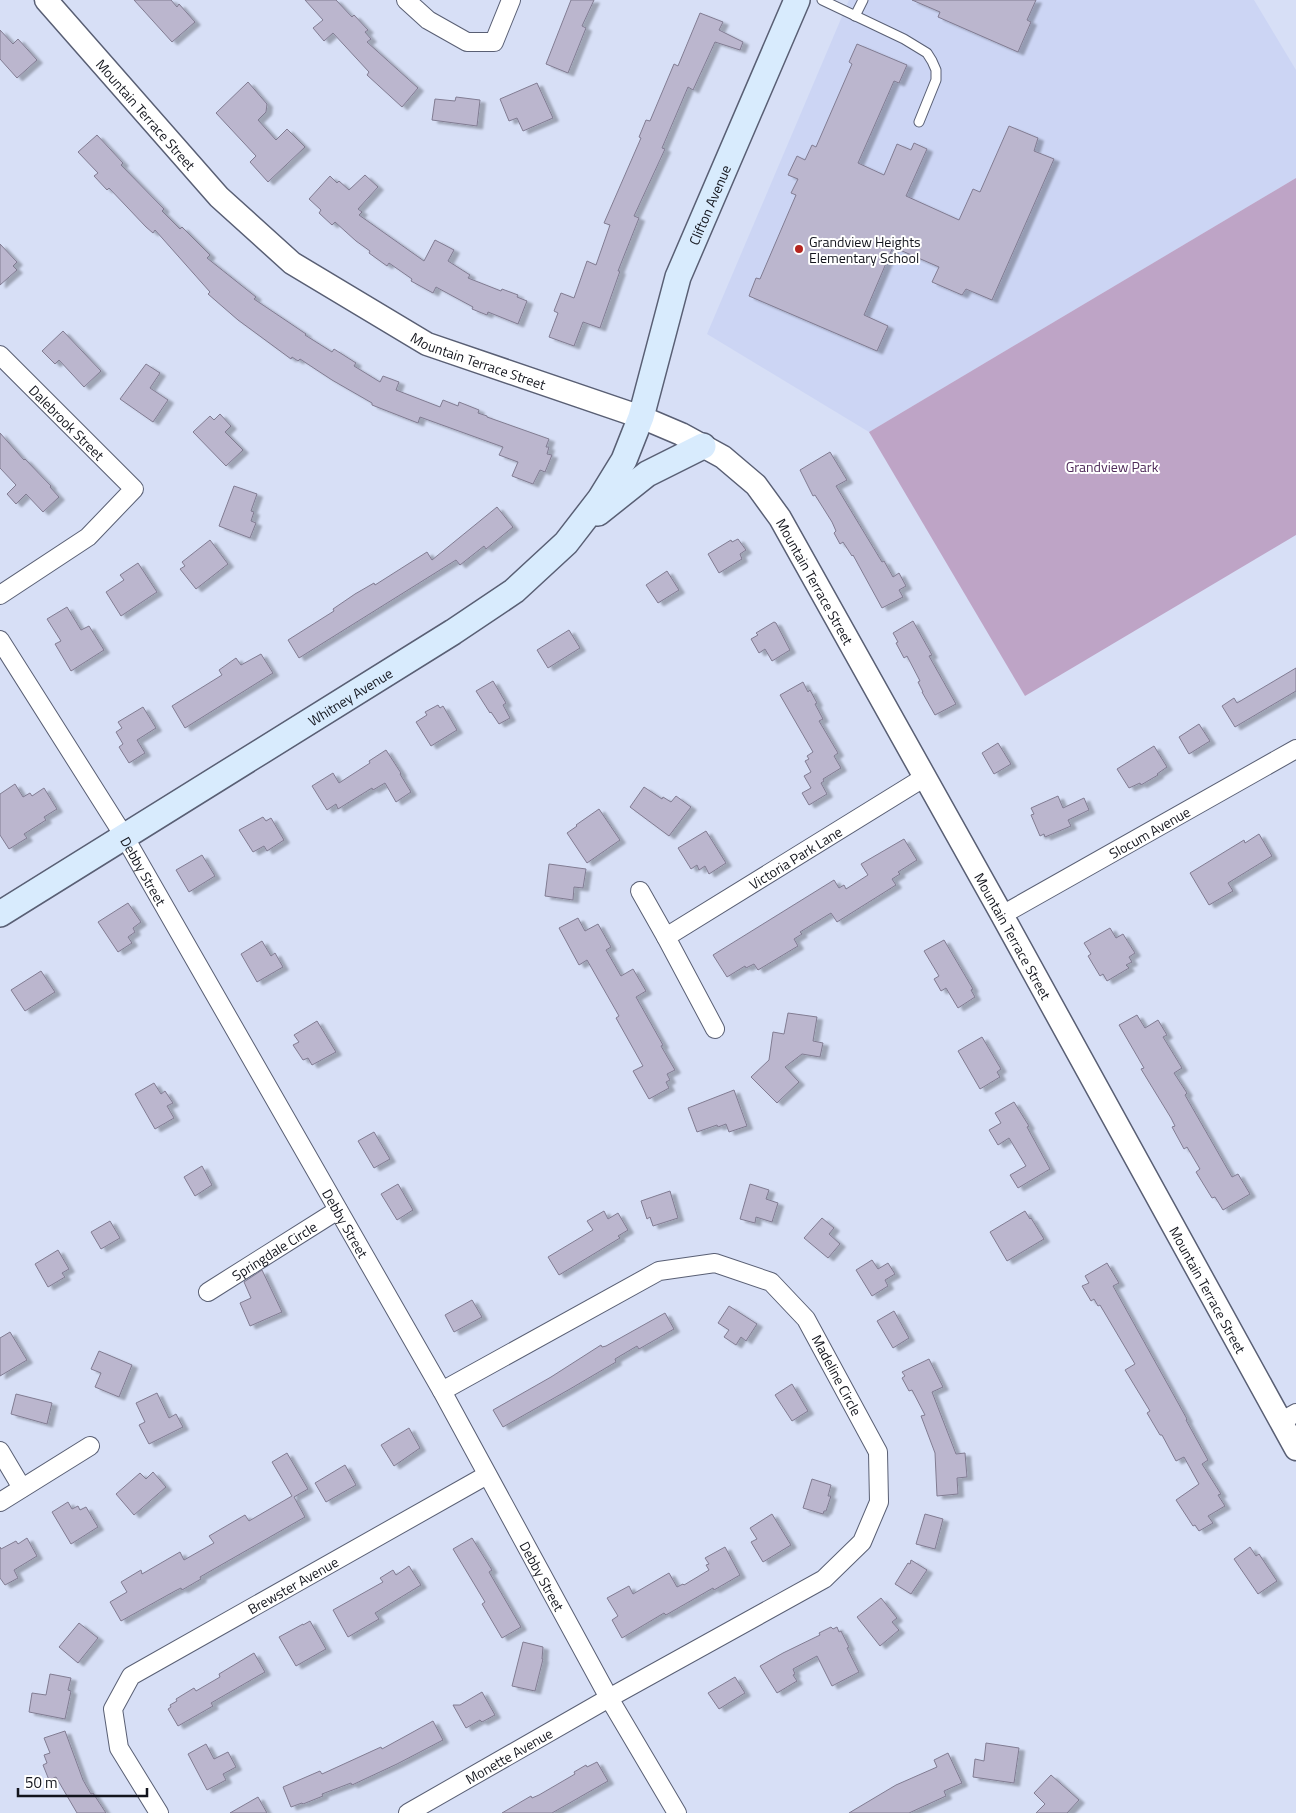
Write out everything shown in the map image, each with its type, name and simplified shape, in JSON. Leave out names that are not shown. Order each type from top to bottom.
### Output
[{"type":"main road","name":"Clifton Avenue","points":[[641,417],[678,277],[797,0]]},
{"type":"main road","name":"Whitney Avenue","points":[[0,914],[453,632],[514,591],[566,543],[600,499],[624,460],[641,417]]},
{"type":"main road","points":[[578,528],[647,474],[702,446]]},
{"type":"street","name":"Mountain Terrace Street","points":[[46,0],[219,197],[292,263],[427,344],[641,417],[681,434],[723,457],[756,485],[780,518],[1002,915],[1288,1417],[1296,1449]]},
{"type":"street","points":[[406,0],[428,20],[467,42],[494,42],[511,0]]},
{"type":"street","name":"Dalebrook Street","points":[[0,355],[134,489],[88,538],[0,595]]},
{"type":"street","name":"Debby Street","points":[[0,640],[124,836],[442,1391],[609,1698],[677,1813]]},
{"type":"street","name":"Slocum Avenue","points":[[1002,915],[1296,749]]},
{"type":"street","name":"Victoria Park Lane","points":[[666,938],[925,776]]},
{"type":"street","points":[[640,890],[714,1029]]},
{"type":"street","name":"Springdale Circle","points":[[208,1292],[338,1210]]},
{"type":"street","name":"Madeline Circle","points":[[442,1391],[659,1271],[715,1263],[772,1282],[806,1319],[878,1452],[879,1502],[862,1542],[824,1579],[609,1698]]},
{"type":"street","points":[[0,1502],[90,1446]]},
{"type":"street","points":[[0,1451],[22,1488]]},
{"type":"street","name":"Brewster Avenue","points":[[158,1813],[119,1748],[113,1709],[131,1676],[487,1476]]},
{"type":"street","name":"Monette Avenue","points":[[408,1813],[609,1698]]},
{"type":"lane","points":[[822,0],[919,47],[927,53],[936,70],[936,80],[919,122]]},
{"type":"lane","points":[[856,16],[862,0]]},
{"type":"shaded area","points":[[849,0],[1254,0],[1296,70],[1296,178],[869,432],[707,334]]},
{"type":"green space","name":"Grandview Park","points":[[1296,178],[1296,535],[1025,696],[869,432]]},
{"type":"building","points":[[134,0],[171,0],[177,7],[179,4],[195,22],[172,42]]},
{"type":"building","points":[[305,0],[336,0],[368,30],[365,32],[371,39],[367,42],[418,88],[402,107],[367,75],[369,72],[333,33],[324,41],[313,28],[323,20]]},
{"type":"building","points":[[571,0],[594,0],[582,26],[586,28],[568,73],[546,64]]},
{"type":"building","points":[[912,0],[1036,0],[1027,20],[1031,22],[1018,52],[938,17],[940,12]]},
{"type":"building","points":[[700,13],[723,22],[719,30],[743,42],[740,50],[715,42],[693,90],[688,87],[662,148],[665,149],[634,216],[639,218],[618,271],[620,271],[600,328],[583,322],[574,346],[549,337],[558,313],[554,311],[561,293],[574,298],[587,261],[596,265],[610,225],[604,223],[641,138],[639,137],[646,120],[650,121],[674,64],[678,66]]},
{"type":"building","points":[[0,30],[13,44],[18,39],[37,60],[17,78],[0,59]]},
{"type":"building","points":[[857,44],[907,65],[899,83],[894,81],[858,163],[884,175],[897,144],[911,150],[914,143],[927,149],[906,196],[959,220],[973,189],[980,192],[1009,126],[1038,138],[1034,151],[1054,159],[992,300],[966,289],[962,295],[932,282],[939,267],[893,247],[864,315],[888,326],[877,351],[749,296],[756,278],[760,279],[796,195],[791,193],[798,179],[788,175],[797,156],[805,160],[812,145],[816,147],[852,64],[849,62]]},
{"type":"building","points":[[248,82],[267,104],[266,112],[258,120],[276,140],[287,129],[305,147],[268,182],[250,162],[256,156],[216,113]]},
{"type":"building","points":[[537,83],[553,118],[523,131],[517,118],[509,121],[500,99]]},
{"type":"building","points":[[456,97],[480,100],[477,126],[432,120],[435,99],[455,101]]},
{"type":"building","points":[[97,135],[123,163],[121,165],[164,209],[162,211],[180,229],[182,227],[210,255],[207,258],[256,297],[254,299],[332,352],[334,349],[356,363],[354,366],[380,382],[383,376],[399,382],[396,390],[440,407],[443,400],[458,406],[459,402],[479,410],[478,413],[487,417],[549,439],[546,447],[549,447],[547,454],[552,455],[545,472],[540,470],[533,484],[512,476],[518,462],[499,455],[503,447],[420,417],[418,423],[372,405],[372,403],[300,359],[298,361],[292,357],[291,359],[238,320],[208,294],[210,292],[155,230],[153,233],[146,227],[109,188],[107,190],[94,176],[98,173],[78,152]]},
{"type":"building","points":[[365,175],[378,187],[358,209],[362,212],[359,215],[424,261],[435,240],[454,250],[448,261],[470,275],[468,278],[501,291],[502,289],[518,295],[517,297],[527,301],[518,324],[488,312],[487,315],[472,309],[473,307],[436,287],[433,293],[411,281],[412,279],[389,263],[387,266],[369,253],[370,251],[335,222],[332,225],[319,213],[321,210],[309,199],[330,176],[349,190]]},
{"type":"building","points":[[0,244],[17,262],[13,266],[17,270],[0,285]]},
{"type":"building","points":[[63,331],[101,371],[84,387],[59,360],[55,364],[42,351]]},
{"type":"building","points":[[146,364],[160,373],[150,388],[168,400],[153,422],[120,399]]},
{"type":"building","points":[[220,414],[231,426],[225,432],[243,450],[226,466],[193,432],[210,416],[214,420]]},
{"type":"building","points":[[0,433],[51,486],[59,497],[43,512],[26,494],[16,504],[7,494],[16,485],[0,468]]},
{"type":"building","points":[[830,452],[847,480],[836,486],[882,562],[884,561],[893,577],[899,573],[906,586],[899,590],[903,597],[882,608],[853,555],[843,542],[840,544],[834,533],[836,531],[832,522],[815,495],[813,496],[800,470]]},
{"type":"building","points":[[234,486],[257,494],[251,511],[254,512],[251,521],[256,523],[250,538],[219,526]]},
{"type":"building","points":[[497,507],[513,527],[486,549],[484,546],[460,565],[456,560],[299,658],[288,640],[334,611],[333,609],[355,594],[374,583],[375,585],[427,552],[432,560]]},
{"type":"building","points":[[738,539],[746,550],[740,554],[742,559],[719,573],[708,554],[731,540],[732,542]]},
{"type":"building","points":[[210,540],[228,564],[196,589],[180,569],[185,566],[182,562]]},
{"type":"building","points":[[138,563],[157,592],[121,616],[106,592],[124,580],[120,575]]},
{"type":"building","points":[[667,571],[679,590],[658,603],[646,585]]},
{"type":"building","points":[[67,607],[81,630],[89,626],[104,650],[71,671],[55,644],[61,641],[47,619]]},
{"type":"building","points":[[913,621],[932,655],[929,656],[956,704],[935,715],[922,692],[918,682],[920,681],[907,656],[904,658],[893,633]]},
{"type":"building","points":[[774,622],[790,650],[772,661],[765,649],[759,653],[751,639],[758,635],[756,633]]},
{"type":"building","points":[[569,630],[580,648],[548,668],[537,650]]},
{"type":"building","points":[[261,654],[273,673],[185,728],[172,706],[222,675],[219,670],[236,658],[241,665]]},
{"type":"building","points":[[1296,668],[1296,691],[1235,727],[1222,706],[1234,698],[1237,703]]},
{"type":"building","points":[[493,681],[506,703],[503,705],[510,718],[499,724],[476,691]]},
{"type":"building","points":[[803,682],[817,703],[815,704],[823,719],[819,721],[838,753],[834,756],[841,768],[823,779],[824,781],[821,783],[827,794],[809,805],[802,793],[811,788],[804,776],[811,772],[805,761],[809,759],[807,756],[813,752],[780,695]]},
{"type":"building","points":[[438,705],[440,708],[443,706],[457,730],[431,746],[416,722],[427,715],[425,712]]},
{"type":"building","points":[[143,707],[156,728],[137,740],[145,753],[129,763],[119,747],[123,744],[116,732],[122,728],[118,722]]},
{"type":"building","points":[[1199,724],[1210,741],[1189,754],[1179,737]]},
{"type":"building","points":[[998,743],[1011,764],[994,774],[982,753]]},
{"type":"building","points":[[1154,746],[1167,767],[1141,785],[1140,783],[1129,788],[1117,769]]},
{"type":"building","points":[[386,750],[411,792],[396,802],[385,783],[373,790],[372,788],[338,809],[336,804],[327,810],[312,786],[333,773],[339,783]]},
{"type":"building","points":[[15,784],[23,797],[30,793],[32,796],[44,788],[57,809],[44,817],[46,820],[24,834],[27,838],[9,849],[0,835],[0,794]]},
{"type":"building","points":[[644,787],[662,799],[663,797],[671,802],[676,796],[691,807],[669,836],[630,807]]},
{"type":"building","points":[[1058,796],[1063,808],[1084,798],[1089,810],[1068,820],[1071,826],[1045,837],[1044,834],[1040,836],[1031,815],[1034,814],[1031,808]]},
{"type":"building","points":[[599,809],[620,840],[587,863],[567,833]]},
{"type":"building","points":[[263,817],[266,821],[271,818],[284,840],[267,851],[264,846],[253,852],[239,830]]},
{"type":"building","points":[[706,831],[726,863],[709,874],[705,866],[699,870],[697,865],[691,869],[678,848]]},
{"type":"building","points":[[1259,834],[1272,856],[1228,883],[1233,891],[1209,905],[1190,873],[1244,840],[1245,843]]},
{"type":"building","points":[[904,839],[917,860],[898,872],[900,874],[892,879],[896,885],[837,922],[831,913],[800,932],[802,934],[794,939],[798,946],[758,970],[754,964],[746,968],[745,966],[727,977],[713,955],[834,880],[839,888],[844,885],[846,889],[868,875],[861,864]]},
{"type":"building","points":[[202,855],[215,876],[189,892],[176,870]]},
{"type":"building","points":[[549,864],[586,869],[583,888],[574,887],[573,900],[545,896]]},
{"type":"building","points":[[128,903],[141,922],[133,928],[135,932],[128,937],[132,943],[118,952],[98,922]]},
{"type":"building","points":[[578,918],[585,931],[598,924],[611,947],[606,950],[621,976],[633,969],[646,991],[636,997],[675,1070],[667,1074],[670,1080],[666,1082],[669,1088],[649,1099],[633,1071],[643,1066],[616,1018],[619,1016],[587,960],[579,965],[559,928]]},
{"type":"building","points":[[1110,928],[1116,938],[1123,934],[1135,953],[1129,957],[1132,962],[1126,965],[1129,968],[1107,981],[1103,974],[1100,976],[1088,956],[1091,954],[1084,943]]},
{"type":"building","points":[[944,940],[973,989],[971,990],[975,997],[958,1008],[946,988],[941,991],[934,979],[939,976],[924,951]]},
{"type":"building","points":[[262,941],[271,956],[275,953],[283,967],[257,982],[241,954]]},
{"type":"building","points":[[41,971],[55,992],[25,1011],[11,990]]},
{"type":"building","points":[[788,1013],[817,1017],[813,1041],[823,1043],[820,1057],[802,1054],[785,1067],[799,1082],[777,1103],[751,1077],[769,1060],[773,1032],[784,1034]]},
{"type":"building","points":[[1137,1015],[1145,1028],[1158,1020],[1167,1035],[1163,1037],[1182,1068],[1174,1073],[1187,1093],[1185,1095],[1232,1177],[1238,1174],[1250,1194],[1223,1210],[1215,1197],[1212,1198],[1196,1172],[1200,1169],[1187,1147],[1184,1149],[1172,1127],[1175,1126],[1171,1118],[1141,1069],[1144,1068],[1119,1025]]},
{"type":"building","points":[[317,1021],[336,1052],[312,1065],[308,1058],[303,1060],[293,1045],[299,1042],[294,1035]]},
{"type":"building","points":[[982,1037],[1001,1069],[997,1072],[1000,1077],[980,1089],[958,1051]]},
{"type":"building","points":[[154,1083],[161,1094],[165,1091],[173,1103],[167,1106],[174,1118],[155,1129],[135,1094]]},
{"type":"building","points":[[734,1090],[747,1126],[729,1132],[726,1124],[718,1127],[717,1125],[697,1132],[688,1108]]},
{"type":"building","points":[[1014,1102],[1029,1126],[1027,1127],[1050,1169],[1018,1188],[1010,1175],[1026,1166],[1009,1138],[998,1145],[989,1130],[1001,1123],[995,1113]]},
{"type":"building","points":[[374,1132],[390,1159],[374,1168],[358,1141]]},
{"type":"building","points":[[202,1166],[212,1185],[195,1196],[184,1177]]},
{"type":"building","points":[[398,1184],[413,1210],[397,1220],[381,1194]]},
{"type":"building","points":[[750,1184],[769,1190],[766,1199],[778,1203],[772,1222],[756,1217],[755,1223],[740,1219]]},
{"type":"building","points":[[670,1191],[678,1218],[653,1226],[650,1217],[647,1219],[641,1201]]},
{"type":"building","points":[[604,1211],[608,1219],[618,1213],[628,1230],[618,1236],[620,1238],[559,1275],[548,1257],[593,1230],[587,1221]]},
{"type":"building","points":[[1025,1211],[1044,1239],[1007,1261],[990,1232]]},
{"type":"building","points":[[822,1218],[834,1228],[829,1234],[840,1244],[828,1258],[804,1238]]},
{"type":"building","points":[[110,1221],[120,1238],[101,1249],[91,1232]]},
{"type":"building","points":[[58,1250],[69,1269],[62,1273],[65,1277],[48,1287],[35,1264]]},
{"type":"building","points":[[872,1260],[878,1269],[888,1263],[895,1274],[885,1280],[888,1286],[872,1296],[856,1270]]},
{"type":"building","points":[[1107,1263],[1119,1283],[1113,1286],[1187,1419],[1208,1460],[1202,1464],[1221,1494],[1218,1495],[1225,1506],[1208,1516],[1213,1523],[1199,1531],[1195,1525],[1193,1526],[1176,1500],[1199,1484],[1184,1457],[1176,1461],[1147,1413],[1150,1411],[1125,1370],[1135,1364],[1100,1305],[1098,1306],[1094,1299],[1091,1301],[1082,1286],[1089,1283],[1085,1276]]},
{"type":"building","points":[[262,1270],[282,1312],[250,1326],[240,1303],[251,1298],[244,1282]]},
{"type":"building","points":[[472,1300],[482,1317],[454,1332],[445,1315]]},
{"type":"building","points":[[729,1306],[757,1324],[746,1341],[741,1337],[736,1345],[724,1337],[729,1330],[718,1323]]},
{"type":"building","points":[[894,1311],[909,1338],[893,1348],[877,1321]]},
{"type":"building","points":[[665,1313],[674,1329],[639,1349],[637,1346],[615,1359],[616,1362],[503,1427],[493,1410],[551,1377],[601,1345],[602,1347],[606,1346]]},
{"type":"building","points":[[10,1332],[27,1360],[0,1376],[0,1338]]},
{"type":"building","points":[[99,1351],[132,1365],[119,1397],[95,1387],[101,1373],[91,1369]]},
{"type":"building","points":[[929,1359],[943,1387],[932,1392],[956,1454],[965,1453],[967,1477],[957,1478],[958,1494],[937,1496],[935,1453],[921,1416],[925,1415],[912,1390],[909,1391],[902,1378],[905,1376],[902,1372]]},
{"type":"building","points":[[792,1384],[808,1411],[792,1421],[775,1395]]},
{"type":"building","points":[[157,1393],[169,1418],[176,1414],[183,1427],[149,1444],[139,1425],[145,1422],[136,1403]]},
{"type":"building","points":[[16,1394],[52,1403],[47,1424],[11,1414]]},
{"type":"building","points":[[409,1428],[420,1448],[394,1466],[381,1445]]},
{"type":"building","points":[[287,1453],[308,1489],[294,1497],[305,1517],[200,1577],[201,1579],[182,1590],[181,1588],[175,1591],[121,1621],[110,1602],[127,1592],[121,1582],[141,1570],[142,1574],[180,1552],[184,1560],[214,1543],[209,1536],[245,1515],[249,1521],[292,1496],[272,1462]]},
{"type":"building","points":[[345,1465],[356,1485],[326,1502],[315,1483]]},
{"type":"building","points":[[153,1472],[166,1487],[134,1515],[116,1494],[140,1473],[146,1479]]},
{"type":"building","points":[[812,1479],[831,1485],[828,1496],[831,1496],[826,1511],[823,1514],[803,1508]]},
{"type":"building","points":[[68,1502],[72,1509],[78,1506],[80,1510],[86,1507],[98,1527],[71,1544],[52,1512]]},
{"type":"building","points":[[772,1514],[791,1545],[763,1562],[751,1542],[757,1539],[750,1528]]},
{"type":"building","points":[[925,1514],[943,1519],[935,1549],[916,1544]]},
{"type":"building","points":[[27,1538],[37,1556],[14,1570],[18,1578],[5,1585],[0,1578],[0,1547],[1,1549],[16,1541],[18,1544]]},
{"type":"building","points":[[472,1538],[492,1570],[489,1572],[521,1627],[502,1638],[482,1604],[485,1602],[453,1549]]},
{"type":"building","points":[[725,1547],[740,1575],[666,1615],[664,1613],[622,1638],[612,1620],[618,1616],[607,1598],[629,1586],[633,1594],[669,1573],[677,1587],[684,1585],[709,1570],[706,1565],[709,1564],[705,1558]]},
{"type":"building","points":[[1250,1547],[1256,1556],[1259,1554],[1277,1581],[1258,1594],[1234,1559]]},
{"type":"building","points":[[911,1560],[927,1570],[911,1594],[895,1584]]},
{"type":"building","points":[[409,1566],[421,1585],[375,1613],[379,1619],[348,1637],[333,1610],[383,1582],[380,1578],[393,1570],[396,1575]]},
{"type":"building","points":[[881,1598],[897,1618],[892,1622],[899,1630],[880,1646],[857,1617]]},
{"type":"building","points":[[310,1621],[326,1649],[296,1666],[279,1637]]},
{"type":"building","points":[[79,1623],[98,1638],[78,1663],[59,1647]]},
{"type":"building","points":[[831,1627],[833,1629],[837,1627],[839,1632],[841,1631],[859,1672],[832,1686],[817,1656],[793,1669],[795,1674],[793,1675],[797,1681],[777,1693],[760,1666],[820,1635],[819,1633]]},
{"type":"building","points":[[523,1642],[543,1647],[543,1659],[535,1691],[512,1686]]},
{"type":"building","points":[[254,1653],[265,1672],[211,1703],[213,1706],[178,1726],[168,1709],[171,1707],[170,1705],[177,1701],[176,1699],[194,1688],[196,1691],[220,1677],[219,1674]]},
{"type":"building","points":[[50,1674],[71,1678],[68,1690],[71,1691],[65,1719],[29,1712],[32,1693],[46,1695]]},
{"type":"building","points":[[735,1677],[745,1693],[719,1709],[708,1693]]},
{"type":"building","points":[[482,1692],[495,1715],[482,1722],[480,1720],[466,1728],[453,1705],[460,1705]]},
{"type":"building","points":[[433,1721],[443,1740],[352,1785],[351,1783],[322,1794],[323,1796],[303,1804],[291,1807],[283,1787],[320,1771],[322,1774],[381,1747],[382,1749]]},
{"type":"building","points":[[65,1731],[83,1780],[106,1813],[77,1813],[56,1777],[49,1780],[43,1765],[47,1763],[44,1755],[50,1753],[44,1738]]},
{"type":"building","points":[[986,1743],[1019,1748],[1014,1783],[973,1777],[975,1759],[984,1761]]},
{"type":"building","points":[[206,1744],[214,1759],[228,1752],[236,1767],[223,1774],[226,1780],[207,1790],[188,1754]]},
{"type":"building","points":[[948,1753],[962,1783],[944,1791],[946,1796],[909,1813],[849,1813],[896,1785],[937,1767],[934,1760]]},
{"type":"building","points":[[597,1762],[608,1781],[552,1813],[502,1813],[531,1796],[532,1798],[539,1795],[575,1774],[574,1772],[586,1765],[587,1767]]},
{"type":"building","points":[[1051,1775],[1079,1800],[1067,1813],[1036,1813],[1045,1804],[1034,1793]]},
{"type":"building","points":[[258,1797],[267,1813],[230,1813]]},
{"type":"place","name":"Grandview Heights Elementary School","points":[[799,249]]}]
